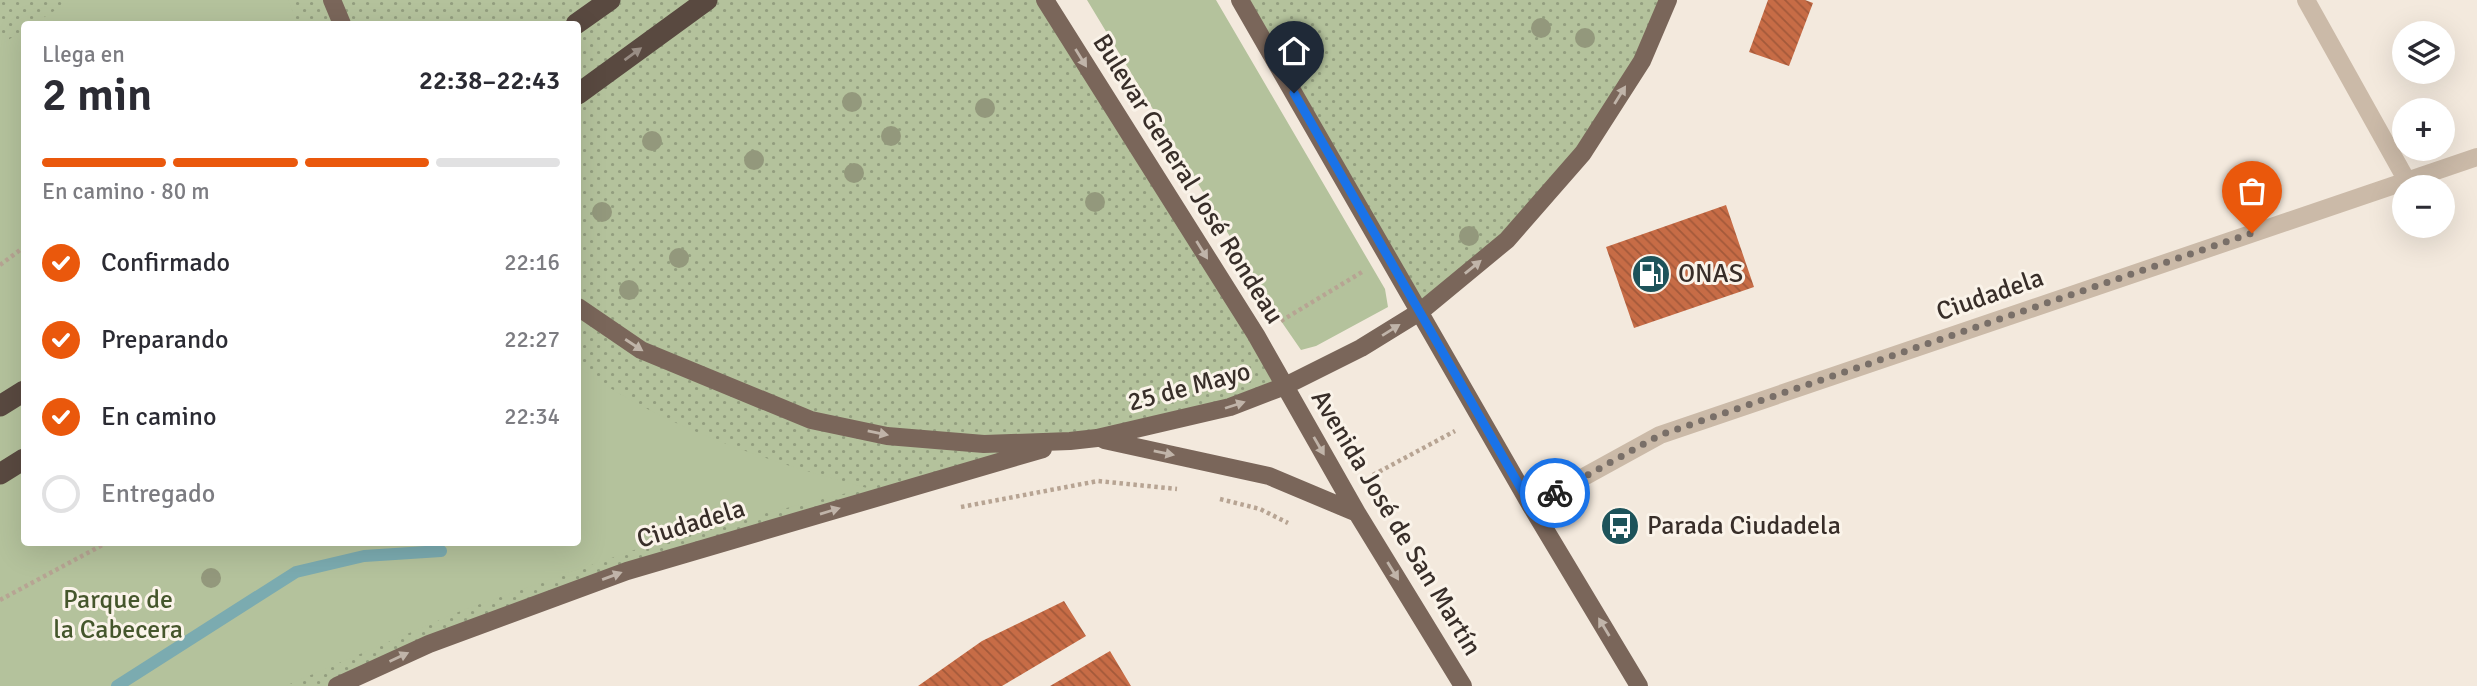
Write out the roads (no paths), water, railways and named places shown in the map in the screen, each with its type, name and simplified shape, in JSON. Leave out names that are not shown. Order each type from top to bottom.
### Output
[{"type":"highway","points":[[580,21],[610,0]]},
{"type":"highway","points":[[581,92],[707,0]]},
{"type":"highway","points":[[0,406],[21,393]]},
{"type":"highway","points":[[0,474],[21,460]]},
{"type":"main road","points":[[331,0],[341,21]]},
{"type":"main road","name":"Bulevar General José Rondeau","points":[[1045,0],[1256,335],[1285,386]]},
{"type":"main road","points":[[1240,0],[1531,506],[1639,686]]},
{"type":"main road","name":"25 de Mayo","points":[[581,309],[641,350],[811,419],[887,436],[984,444],[1070,441],[1097,438],[1230,407],[1285,386],[1361,348],[1421,311],[1507,240],[1583,153],[1642,61],[1668,0]]},
{"type":"main road","name":"Avenida José de San Martín","points":[[1285,386],[1357,513],[1463,686]]},
{"type":"main road","points":[[1097,438],[1269,476],[1357,513]]},
{"type":"main road","name":"Ciudadela","points":[[337,686],[429,644],[627,571],[1070,441]]},
{"type":"street","points":[[2306,0],[2404,175]]},
{"type":"street","name":"Ciudadela","points":[[2424,175],[2477,157]]},
{"type":"street","name":"Ciudadela","points":[[1531,506],[1660,435],[2392,186]]},
{"type":"waterway","points":[[117,686],[296,572],[364,556],[441,551]]},
{"type":"place","name":"ONAS","points":[[1651,274]]},
{"type":"place","name":"Parada Ciudadela","points":[[1620,526]]},
{"type":"park label","name":"Parque de la Cabecera","points":[[118,615]]}]
